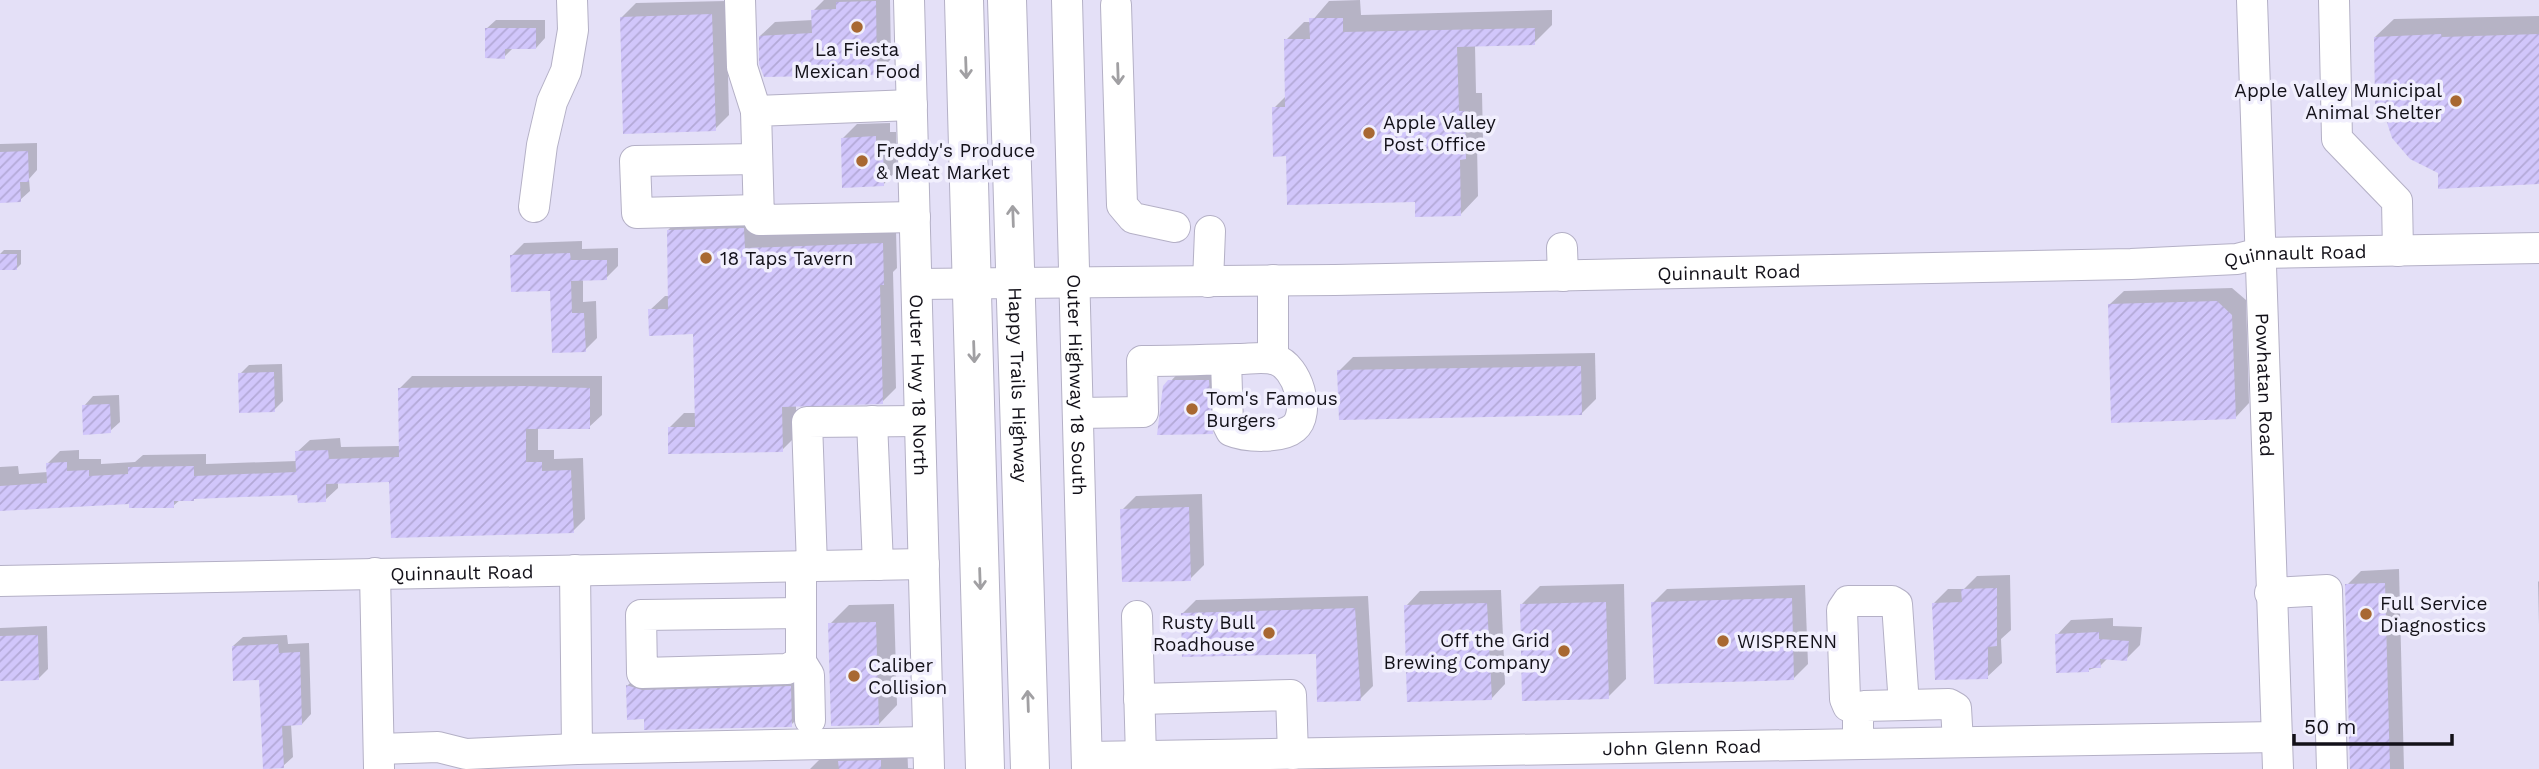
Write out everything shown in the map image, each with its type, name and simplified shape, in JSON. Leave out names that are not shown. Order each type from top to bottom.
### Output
[{"type":"main road","points":[[964,0],[985,769]]},
{"type":"main road","name":"Happy Trails Highway","points":[[1007,0],[1030,769]]},
{"type":"street","points":[[534,207],[542,145],[552,102],[566,71],[573,30],[572,0]]},
{"type":"street","points":[[740,0],[742,67],[757,111],[759,220],[915,217]]},
{"type":"street","name":"Outer Hwy 18 North","points":[[909,0],[928,755]]},
{"type":"street","name":"Outer Highway 18 South","points":[[1067,0],[1087,763]]},
{"type":"street","name":"Powhatan Road","points":[[2252,0],[2278,769]]},
{"type":"street","points":[[2334,0],[2337,139],[2397,201],[2398,251]]},
{"type":"street","points":[[1116,5],[1122,205],[1124,212],[1133,218],[1175,227]]},
{"type":"street","points":[[757,111],[912,105]]},
{"type":"street","points":[[757,159],[635,162],[637,213],[758,210]]},
{"type":"street","points":[[1208,282],[1210,231]]},
{"type":"street","name":"Quinnault Road","points":[[917,284],[1015,285],[1273,280],[1563,262],[2131,264],[2237,260],[2260,253],[2539,248]]},
{"type":"street","points":[[1273,280],[1273,359]]},
{"type":"street","points":[[1078,413],[1143,412],[1142,361],[1273,359],[1289,367],[1300,390],[1300,420],[1294,428],[1275,434],[1239,434],[1231,431],[1228,425],[1226,360]]},
{"type":"street","points":[[872,421],[878,565]]},
{"type":"street","points":[[810,720],[809,676],[801,662],[801,613],[807,566],[807,422],[920,421]]},
{"type":"street","name":"Quinnault Road","points":[[0,581],[924,564]]},
{"type":"street","points":[[575,570],[577,749]]},
{"type":"street","points":[[375,573],[379,759],[438,747],[466,754],[577,749],[928,755]]},
{"type":"street","points":[[2270,593],[2327,590],[2332,769]]},
{"type":"street","points":[[1858,710],[1848,706],[1845,699],[1842,610],[1848,601],[1892,601],[1898,608],[1903,705]]},
{"type":"street","points":[[801,613],[641,615],[642,673],[787,669],[801,662]]},
{"type":"street","points":[[1137,617],[1141,757]]},
{"type":"street","points":[[1139,699],[1291,695],[1293,754]]},
{"type":"street","points":[[1858,710],[1864,706],[1954,705],[1958,742]]},
{"type":"street","points":[[1858,710],[1859,744]]},
{"type":"street","name":"John Glenn Road","points":[[1087,763],[1141,757],[2277,737]]},
{"type":"building","points":[[876,1],[877,75],[764,77],[759,64],[759,36],[812,33],[811,10],[836,9],[836,2]]},
{"type":"building","points":[[712,14],[716,131],[623,134],[620,17]]},
{"type":"building","name":"Apple Valley Post Office","points":[[1309,18],[1343,18],[1343,32],[1535,28],[1535,45],[1457,47],[1459,111],[1465,111],[1466,159],[1460,160],[1461,216],[1415,217],[1415,202],[1287,205],[1286,156],[1273,157],[1272,107],[1285,107],[1284,39],[1310,39]]},
{"type":"building","points":[[485,28],[536,28],[536,49],[505,49],[505,59],[485,58]]},
{"type":"building","name":"Apple Valley Municipal Animal Shelter","points":[[2441,34],[2442,37],[2539,34],[2539,184],[2438,189],[2438,173],[2410,159],[2392,138],[2381,104],[2375,104],[2374,37]]},
{"type":"building","name":"Freddy's Produce & Meat Market","points":[[876,136],[876,145],[883,145],[884,186],[842,188],[841,138]]},
{"type":"building","points":[[28,151],[29,182],[20,182],[21,202],[0,203],[0,152]]},
{"type":"building","points":[[744,228],[745,248],[883,243],[884,285],[880,285],[883,404],[782,407],[783,452],[668,454],[668,427],[695,427],[693,334],[649,336],[648,309],[668,309],[667,230]]},
{"type":"building","points":[[570,253],[571,260],[607,260],[607,280],[571,281],[572,313],[584,313],[586,352],[552,353],[550,291],[511,292],[510,255]]},
{"type":"building","points":[[0,254],[17,254],[17,270],[0,270]]},
{"type":"building","points":[[2217,301],[2232,315],[2236,419],[2111,423],[2108,304]]},
{"type":"building","points":[[1581,366],[1582,415],[1339,420],[1337,370]]},
{"type":"building","points":[[274,372],[275,412],[239,413],[238,373]]},
{"type":"building","name":"Tom's Famous Burgers","points":[[1168,380],[1209,380],[1213,434],[1157,435],[1163,386]]},
{"type":"building","points":[[398,388],[590,388],[590,429],[526,429],[526,462],[542,462],[542,471],[571,470],[574,533],[391,538],[389,482],[326,484],[326,502],[298,503],[297,495],[174,501],[174,508],[129,508],[129,504],[0,511],[0,486],[47,483],[46,463],[67,462],[67,471],[89,470],[89,476],[128,474],[128,467],[194,466],[194,476],[296,472],[295,451],[328,450],[329,459],[399,457]]},
{"type":"building","points":[[110,404],[111,433],[83,435],[82,405]]},
{"type":"building","points":[[1189,507],[1191,581],[1122,582],[1120,509]]},
{"type":"building","points":[[2385,583],[2390,769],[2350,769],[2345,584]]},
{"type":"building","points":[[1997,588],[1997,646],[1988,647],[1988,679],[1935,680],[1932,603],[1962,602],[1961,589]]},
{"type":"building","name":"WISPRENN","points":[[1792,598],[1794,680],[1654,684],[1651,602]]},
{"type":"building","name":"Off the Grid Brewing Company","points":[[1606,602],[1609,699],[1522,701],[1520,604]]},
{"type":"building","points":[[1487,603],[1492,700],[1407,702],[1404,605]]},
{"type":"building","name":"Rusty Bull Roadhouse","points":[[1355,608],[1361,701],[1317,702],[1316,654],[1182,657],[1181,613]]},
{"type":"building","name":"Caliber Collision","points":[[876,622],[879,725],[831,726],[828,623]]},
{"type":"building","points":[[2099,632],[2099,639],[2129,641],[2127,661],[2100,659],[2101,668],[2089,668],[2089,672],[2056,673],[2055,634]]},
{"type":"building","points":[[38,635],[39,680],[0,681],[0,636]]},
{"type":"building","points":[[278,644],[279,653],[300,652],[302,725],[282,726],[284,768],[263,769],[259,680],[233,681],[232,646]]},
{"type":"building","points":[[626,685],[642,690],[791,686],[792,727],[644,730],[644,719],[627,720]]},
{"type":"building","points":[[881,760],[881,769],[839,769],[838,761]]},
{"type":"place","name":"La Fiesta Mexican Food","points":[[857,27]]},
{"type":"place","name":"Apple Valley Municipal Animal Shelter","points":[[2456,101]]},
{"type":"place","name":"Apple Valley Post Office","points":[[1369,133]]},
{"type":"place","name":"Freddy's Produce & Meat Market","points":[[862,161]]},
{"type":"place","name":"18 Taps Tavern","points":[[706,258]]},
{"type":"place","name":"Tom's Famous Burgers","points":[[1192,409]]},
{"type":"place","name":"Full Service Diagnostics","points":[[2366,614]]},
{"type":"place","name":"Rusty Bull Roadhouse","points":[[1269,633]]},
{"type":"place","name":"WISPRENN","points":[[1723,641]]},
{"type":"place","name":"Off the Grid Brewing Company","points":[[1564,651]]},
{"type":"place","name":"Caliber Collision","points":[[854,676]]}]
